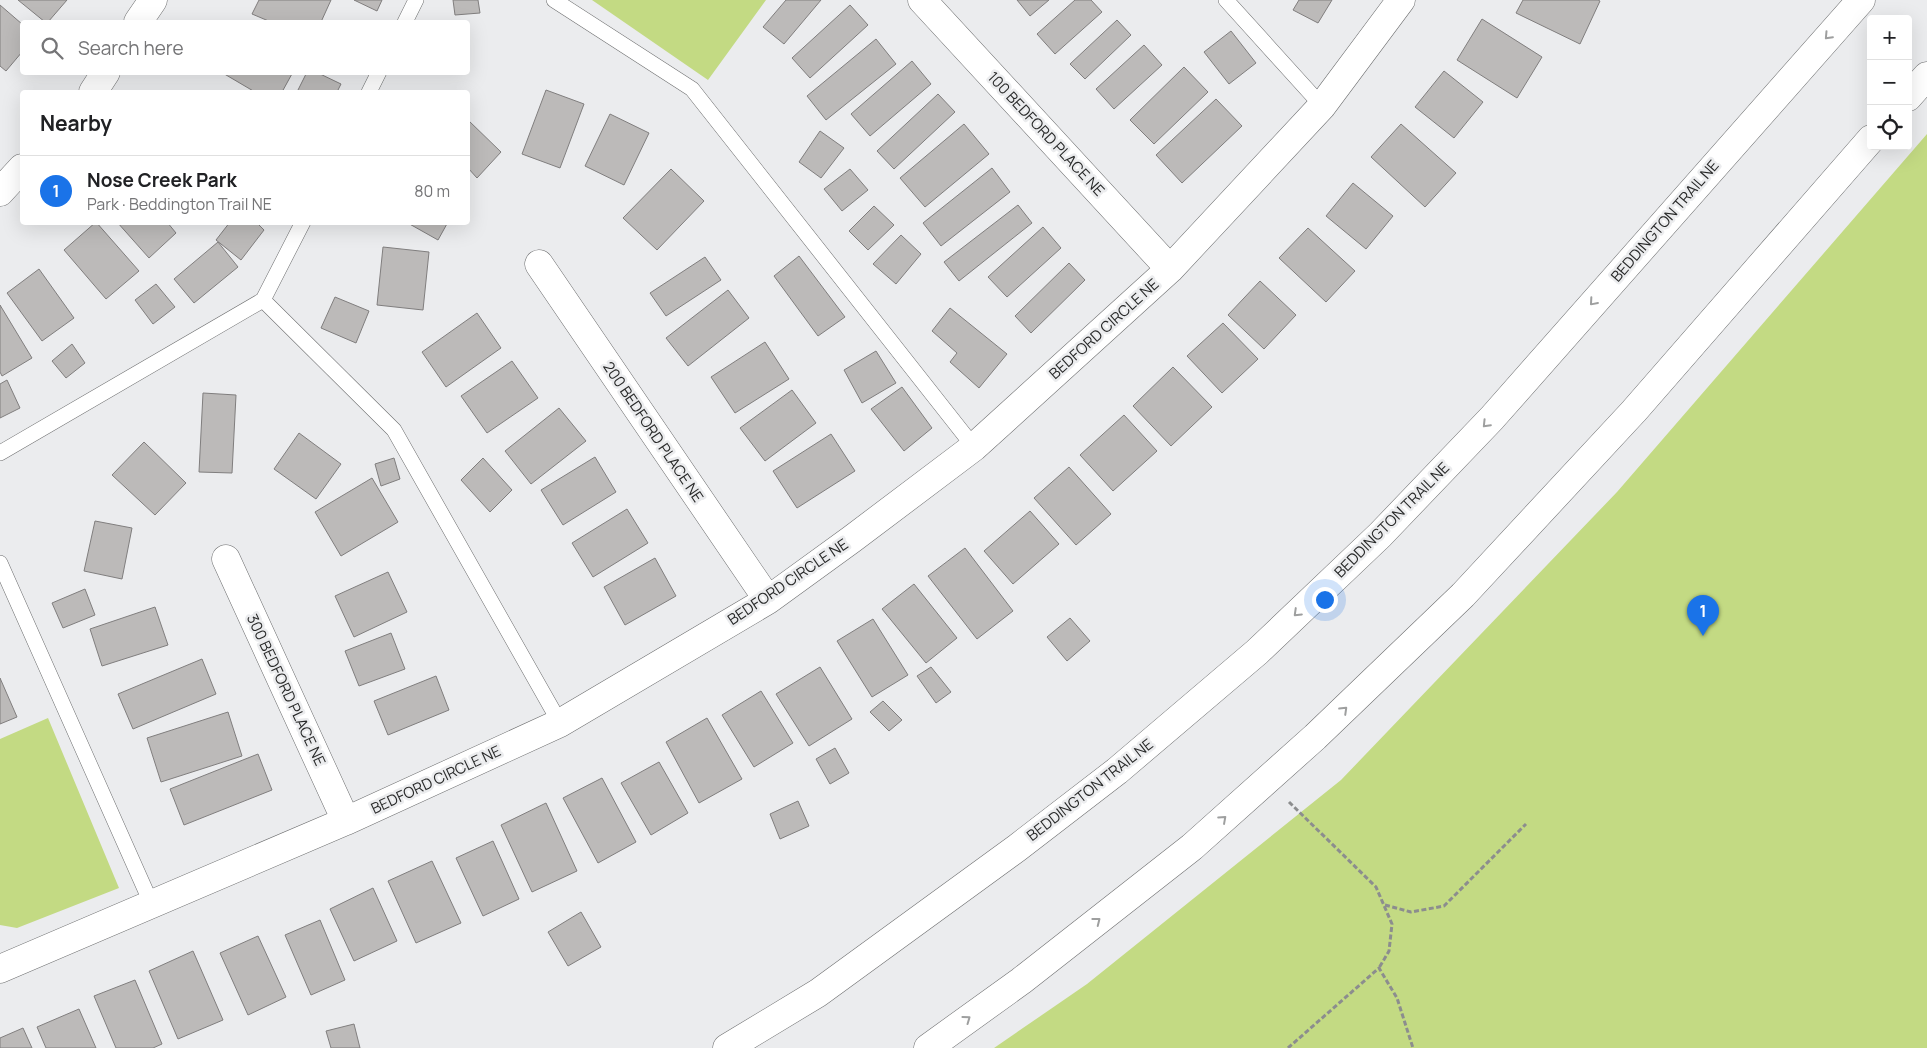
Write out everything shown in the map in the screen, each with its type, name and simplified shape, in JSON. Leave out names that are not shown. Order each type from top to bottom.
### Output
[{"type":"street","points":[[139,20],[152,0]]},
{"type":"street","name":"100 BEDFORD PLACE NE","points":[[922,0],[1170,269]]},
{"type":"street","name":"BEDFORD CIRCLE NE","points":[[0,969],[346,821],[560,723],[768,600],[974,447],[1170,269],[1322,106],[1401,0]]},
{"type":"street","name":"BEDDINGTON TRAIL NE","points":[[727,1048],[818,993],[1017,848],[1117,771],[1257,652],[1380,535],[1492,418],[1861,0]]},
{"type":"street","points":[[94,90],[104,75]]},
{"type":"street","points":[[1912,93],[1927,76]]},
{"type":"street","points":[[928,1048],[1020,981],[1184,853],[1315,738],[1463,595],[1634,411],[1867,144]]},
{"type":"street","points":[[0,192],[20,170]]},
{"type":"street","name":"200 BEDFORD PLACE NE","points":[[539,264],[768,600]]},
{"type":"street","name":"300 BEDFORD PLACE NE","points":[[226,559],[346,821]]},
{"type":"lane","points":[[406,20],[416,0]]},
{"type":"lane","points":[[554,0],[692,89],[974,447]]},
{"type":"lane","points":[[1226,0],[1322,106]]},
{"type":"lane","points":[[370,90],[378,75]]},
{"type":"lane","points":[[0,453],[263,300],[301,225]]},
{"type":"lane","points":[[263,300],[394,430],[560,723]]},
{"type":"lane","points":[[0,563],[152,905]]},
{"type":"path","points":[[1267,780],[1376,887],[1392,924],[1389,951],[1379,968],[1288,1048]]},
{"type":"path","points":[[1384,905],[1411,912],[1444,906],[1526,824]]},
{"type":"path","points":[[1379,968],[1397,998],[1413,1048]]},
{"type":"green space","points":[[592,0],[766,0],[708,80]]},
{"type":"green space","points":[[1927,134],[1927,1048],[994,1048],[1087,984],[1341,780],[1617,492]]},
{"type":"green space","points":[[48,718],[119,888],[17,928],[0,925],[0,739]]},
{"type":"building","points":[[18,0],[67,0],[50,20],[43,20]]},
{"type":"building","points":[[259,0],[331,0],[322,20],[266,20],[252,14]]},
{"type":"building","points":[[354,0],[382,0],[377,11]]},
{"type":"building","points":[[453,0],[478,0],[480,13],[455,15]]},
{"type":"building","points":[[786,0],[821,0],[784,44],[763,27]]},
{"type":"building","points":[[1017,0],[1049,0],[1030,16]]},
{"type":"building","points":[[1075,0],[1091,0],[1102,12],[1055,54],[1037,34]]},
{"type":"building","points":[[1299,0],[1332,0],[1318,23],[1293,10]]},
{"type":"building","points":[[1523,0],[1600,1],[1580,44],[1516,13]]},
{"type":"building","points":[[0,5],[20,22],[20,54],[6,71],[0,66]]},
{"type":"building","points":[[850,5],[868,25],[810,78],[792,58]]},
{"type":"building","points":[[1482,19],[1542,57],[1517,98],[1457,60]]},
{"type":"building","points":[[1117,20],[1131,35],[1085,79],[1070,64]]},
{"type":"building","points":[[1231,31],[1256,63],[1229,84],[1204,52]]},
{"type":"building","points":[[876,39],[896,64],[826,120],[807,96]]},
{"type":"building","points":[[1144,45],[1162,65],[1114,109],[1096,89]]},
{"type":"building","points":[[912,61],[931,84],[870,136],[851,114]]},
{"type":"building","points":[[1184,67],[1208,92],[1154,144],[1130,120]]},
{"type":"building","points":[[1444,71],[1483,102],[1454,138],[1415,107]]},
{"type":"building","points":[[226,75],[291,75],[283,90],[252,90]]},
{"type":"building","points":[[306,75],[322,75],[341,84],[338,90],[298,90]]},
{"type":"building","points":[[546,90],[584,104],[560,168],[522,154]]},
{"type":"building","points":[[938,94],[955,112],[894,169],[877,151]]},
{"type":"building","points":[[1216,99],[1242,126],[1182,183],[1156,155]]},
{"type":"building","points":[[610,114],[649,133],[624,185],[585,166]]},
{"type":"building","points":[[470,122],[501,152],[477,178],[470,170]]},
{"type":"building","points":[[964,124],[989,154],[925,207],[900,178]]},
{"type":"building","points":[[1401,124],[1456,173],[1425,207],[1371,157]]},
{"type":"building","points":[[820,131],[844,148],[821,178],[799,162]]},
{"type":"building","points":[[992,168],[1010,192],[941,246],[923,223]]},
{"type":"building","points":[[671,169],[704,201],[657,250],[623,218]]},
{"type":"building","points":[[850,169],[868,190],[842,211],[824,189]]},
{"type":"building","points":[[1353,183],[1393,216],[1366,249],[1326,216]]},
{"type":"building","points":[[1018,205],[1032,223],[959,281],[944,262]]},
{"type":"building","points":[[874,206],[894,225],[868,250],[849,231]]},
{"type":"building","points":[[93,225],[99,225],[139,271],[106,299],[64,250]]},
{"type":"building","points":[[120,225],[169,225],[176,233],[149,258]]},
{"type":"building","points":[[228,225],[259,225],[264,230],[241,260],[216,240]]},
{"type":"building","points":[[411,225],[446,225],[438,240]]},
{"type":"building","points":[[1043,227],[1061,248],[1007,297],[988,277]]},
{"type":"building","points":[[1308,228],[1355,271],[1326,302],[1279,258]]},
{"type":"building","points":[[901,235],[921,254],[896,284],[873,264]]},
{"type":"building","points":[[218,242],[238,267],[194,303],[174,279]]},
{"type":"building","points":[[383,247],[429,252],[423,310],[377,305]]},
{"type":"building","points":[[799,256],[845,317],[818,336],[774,276]]},
{"type":"building","points":[[705,257],[721,280],[666,316],[650,293]]},
{"type":"building","points":[[1069,263],[1085,280],[1031,333],[1015,316]]},
{"type":"building","points":[[39,269],[74,318],[42,341],[7,293]]},
{"type":"building","points":[[1260,281],[1296,315],[1264,349],[1228,315]]},
{"type":"building","points":[[156,284],[175,307],[153,324],[135,300]]},
{"type":"building","points":[[728,290],[749,318],[688,366],[666,338]]},
{"type":"building","points":[[335,297],[369,311],[356,343],[321,328]]},
{"type":"building","points":[[0,305],[32,358],[2,376],[0,372]]},
{"type":"building","points":[[950,308],[1007,354],[979,388],[950,362],[957,353],[932,331]]},
{"type":"building","points":[[477,313],[501,348],[446,387],[422,352]]},
{"type":"building","points":[[1223,323],[1258,359],[1222,393],[1187,356]]},
{"type":"building","points":[[765,342],[789,379],[735,413],[711,377]]},
{"type":"building","points":[[72,344],[85,363],[66,378],[52,361]]},
{"type":"building","points":[[876,351],[896,383],[862,403],[844,370]]},
{"type":"building","points":[[512,361],[538,398],[487,433],[461,396]]},
{"type":"building","points":[[1173,367],[1212,407],[1171,446],[1133,406]]},
{"type":"building","points":[[7,380],[20,408],[0,418],[0,384]]},
{"type":"building","points":[[902,387],[932,428],[904,451],[871,409]]},
{"type":"building","points":[[792,390],[816,423],[765,461],[740,428]]},
{"type":"building","points":[[203,393],[236,395],[232,473],[199,472]]},
{"type":"building","points":[[559,408],[586,441],[531,484],[505,451]]},
{"type":"building","points":[[1124,415],[1157,451],[1113,491],[1080,455]]},
{"type":"building","points":[[299,433],[341,464],[316,499],[274,469]]},
{"type":"building","points":[[831,434],[855,471],[797,508],[773,471]]},
{"type":"building","points":[[144,442],[186,483],[155,515],[112,475]]},
{"type":"building","points":[[595,457],[616,492],[563,525],[541,490]]},
{"type":"building","points":[[394,458],[400,479],[381,486],[375,464]]},
{"type":"building","points":[[483,458],[512,490],[490,512],[461,480]]},
{"type":"building","points":[[1069,467],[1111,514],[1076,545],[1034,498]]},
{"type":"building","points":[[372,478],[398,522],[341,556],[315,512]]},
{"type":"building","points":[[627,509],[648,543],[593,577],[572,543]]},
{"type":"building","points":[[1030,511],[1059,544],[1013,584],[984,551]]},
{"type":"building","points":[[95,521],[132,528],[122,579],[84,571]]},
{"type":"building","points":[[965,548],[1013,611],[977,639],[928,576]]},
{"type":"building","points":[[655,558],[676,596],[625,625],[604,587]]},
{"type":"building","points":[[388,572],[407,612],[354,637],[335,596]]},
{"type":"building","points":[[914,584],[957,638],[926,663],[882,609]]},
{"type":"building","points":[[85,589],[95,615],[63,628],[52,603]]},
{"type":"building","points":[[155,607],[168,645],[102,666],[90,629]]},
{"type":"building","points":[[1070,618],[1090,641],[1067,661],[1047,637]]},
{"type":"building","points":[[873,619],[908,675],[872,697],[837,641]]},
{"type":"building","points":[[391,633],[405,669],[359,686],[345,651]]},
{"type":"building","points":[[202,659],[216,694],[133,729],[118,694]]},
{"type":"building","points":[[820,667],[852,719],[809,746],[776,694]]},
{"type":"building","points":[[931,667],[951,692],[936,703],[917,676]]},
{"type":"building","points":[[436,676],[449,710],[388,735],[374,701]]},
{"type":"building","points":[[0,678],[17,717],[0,724]]},
{"type":"building","points":[[761,691],[793,743],[754,767],[722,715]]},
{"type":"building","points":[[883,701],[902,720],[889,731],[870,712]]},
{"type":"building","points":[[228,712],[242,756],[161,782],[147,738]]},
{"type":"building","points":[[707,718],[742,779],[699,803],[666,742]]},
{"type":"building","points":[[835,748],[849,773],[830,784],[816,759]]},
{"type":"building","points":[[258,754],[272,790],[184,825],[170,789]]},
{"type":"building","points":[[659,762],[688,813],[651,835],[621,783]]},
{"type":"building","points":[[602,778],[636,842],[598,863],[563,798]]},
{"type":"building","points":[[798,801],[809,826],[780,839],[770,814]]},
{"type":"building","points":[[546,803],[577,871],[532,892],[501,825]]},
{"type":"building","points":[[493,841],[519,899],[483,916],[456,858]]},
{"type":"building","points":[[432,861],[461,923],[416,943],[388,881]]},
{"type":"building","points":[[373,888],[397,941],[354,961],[330,909]]},
{"type":"building","points":[[581,912],[601,947],[568,966],[548,932]]},
{"type":"building","points":[[320,920],[345,980],[311,995],[285,935]]},
{"type":"building","points":[[258,936],[286,997],[248,1015],[220,953]]},
{"type":"building","points":[[193,951],[223,1020],[178,1039],[149,971]]},
{"type":"building","points":[[135,980],[162,1044],[153,1048],[116,1048],[94,996]]},
{"type":"building","points":[[79,1009],[96,1048],[46,1048],[37,1027]]},
{"type":"building","points":[[354,1024],[360,1048],[331,1048],[326,1031]]},
{"type":"building","points":[[23,1028],[32,1048],[0,1048],[0,1038]]},
{"type":"place","name":"Nose Creek Park","points":[[1703,636]]}]
